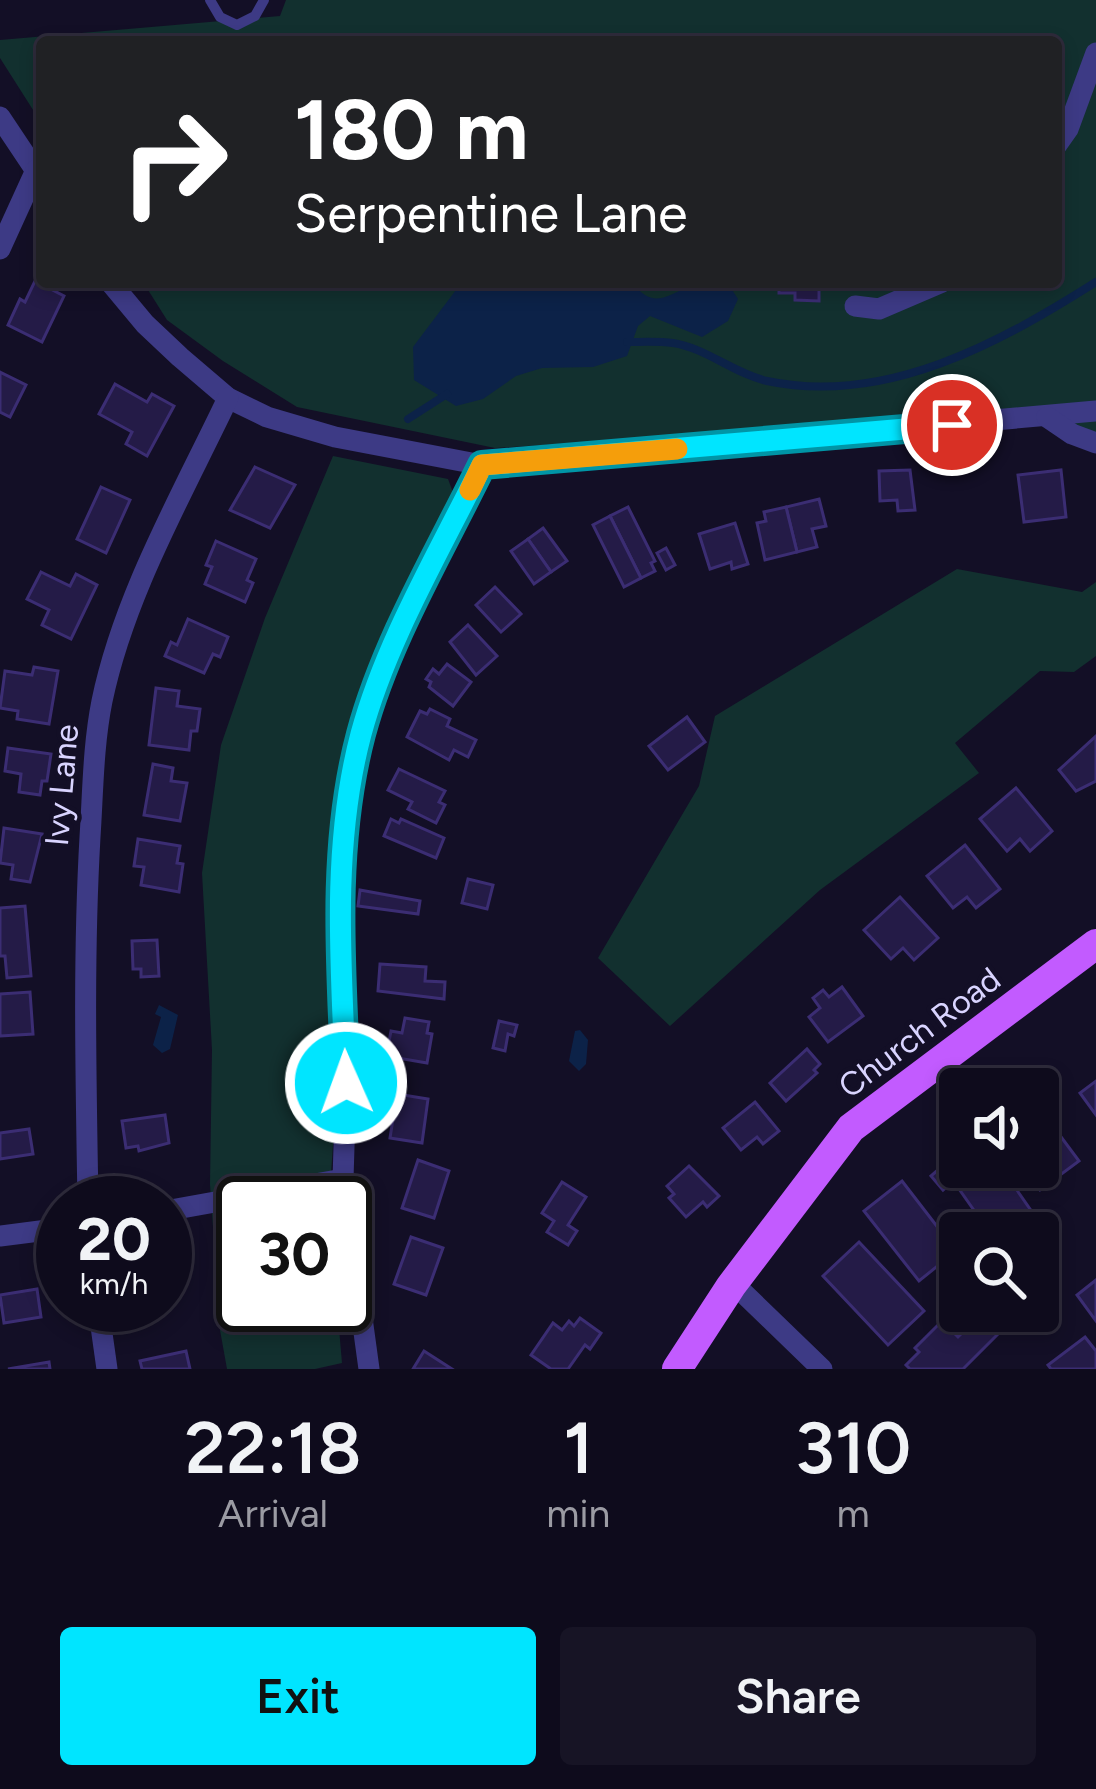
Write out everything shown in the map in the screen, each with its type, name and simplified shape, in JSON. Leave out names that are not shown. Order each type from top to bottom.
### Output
[{"type":"main road","name":"Church Road","points":[[677,1369],[733,1283],[851,1128],[1096,944]]},
{"type":"street","points":[[1062,138],[1096,52]]},
{"type":"street","points":[[0,117],[36,171]]},
{"type":"street","points":[[0,249],[36,181]]},
{"type":"street","points":[[115,288],[145,324],[229,398],[293,427],[482,465],[1096,411]]},
{"type":"street","points":[[855,306],[879,309],[928,288]]},
{"type":"street","name":"Ivy Lane","points":[[88,1176],[84,929],[102,700],[151,561],[229,398]]},
{"type":"street","points":[[1047,417],[1096,443]]},
{"type":"street","points":[[343,1176],[346,1118],[339,918],[355,758],[394,650],[482,465]]},
{"type":"street","points":[[0,1236],[36,1231]]},
{"type":"street","points":[[733,1283],[822,1369]]},
{"type":"street","points":[[102,1332],[107,1369]]},
{"type":"street","points":[[363,1332],[368,1369]]},
{"type":"lane","points":[[208,1],[237,26],[255,16],[264,0]]},
{"type":"green space","points":[[286,0],[1096,0],[1096,433],[1037,413],[495,448],[297,407],[167,320],[147,288],[1062,288],[1062,36],[47,36],[280,16]]},
{"type":"green space","points":[[36,37],[36,115],[0,58],[0,40]]},
{"type":"green space","points":[[333,456],[448,479],[454,495],[357,711],[343,784],[338,1072],[331,1176],[216,1176],[216,1272],[210,1184],[212,1050],[202,873],[221,745],[265,618]]},
{"type":"green space","points":[[957,569],[1082,592],[1096,582],[1096,656],[1074,672],[1040,671],[955,743],[979,773],[820,890],[670,1026],[598,958],[699,786],[715,716]]},
{"type":"green space","points":[[220,1332],[339,1332],[342,1363],[315,1369],[227,1369]]},
{"type":"water","points":[[457,288],[638,288],[656,298],[685,288],[731,288],[738,299],[728,321],[702,337],[650,316],[638,326],[627,356],[593,367],[542,368],[516,376],[483,399],[456,406],[414,380],[413,347]]},
{"type":"water","points":[[159,1005],[178,1015],[170,1049],[162,1053],[153,1045],[161,1017],[155,1014]]},
{"type":"water","points":[[580,1030],[588,1040],[586,1064],[579,1071],[569,1061],[575,1031]]},
{"type":"building","points":[[35,281],[36,288],[64,296],[42,342],[8,325],[20,299],[25,302]]},
{"type":"building","points":[[779,288],[819,288],[819,301],[795,300],[795,293],[779,293]]},
{"type":"building","points":[[0,372],[26,385],[10,417],[0,412]]},
{"type":"building","points":[[115,384],[147,402],[152,394],[174,406],[147,456],[126,444],[132,432],[99,414]]},
{"type":"building","points":[[255,467],[295,485],[270,528],[230,510]]},
{"type":"building","points":[[910,470],[915,510],[898,511],[897,500],[880,501],[879,471]]},
{"type":"building","points":[[1061,470],[1066,517],[1024,522],[1018,475]]},
{"type":"building","points":[[101,487],[130,500],[106,553],[77,539]]},
{"type":"building","points":[[819,499],[826,526],[812,529],[817,547],[797,552],[786,507]]},
{"type":"building","points":[[628,507],[655,561],[651,563],[655,571],[641,578],[610,516]]},
{"type":"building","points":[[786,507],[797,552],[765,560],[757,523],[766,521],[764,512]]},
{"type":"building","points":[[610,516],[641,578],[624,587],[593,525]]},
{"type":"building","points":[[735,523],[748,564],[732,569],[731,562],[710,569],[699,534]]},
{"type":"building","points":[[543,528],[567,561],[551,572],[528,539]]},
{"type":"building","points":[[528,539],[551,572],[534,584],[511,551]]},
{"type":"building","points":[[216,541],[256,559],[245,602],[205,584],[212,567],[206,565]]},
{"type":"building","points":[[666,548],[675,565],[666,570],[657,553]]},
{"type":"building","points":[[41,572],[70,586],[76,574],[97,585],[71,639],[42,625],[49,610],[27,599]]},
{"type":"building","points":[[495,587],[521,614],[501,632],[476,605]]},
{"type":"building","points":[[188,619],[228,637],[220,657],[213,654],[204,673],[165,656],[171,642],[177,645]]},
{"type":"building","points":[[468,625],[497,656],[476,675],[450,642]]},
{"type":"building","points":[[447,664],[471,682],[453,706],[426,679],[433,669],[439,674]]},
{"type":"building","points":[[34,667],[58,671],[49,724],[17,719],[18,711],[0,708],[5,671],[32,675]]},
{"type":"building","points":[[156,688],[179,691],[177,706],[200,709],[189,750],[149,745]]},
{"type":"building","points":[[430,709],[450,719],[447,726],[476,740],[468,757],[454,750],[449,760],[407,737],[420,711],[427,714]]},
{"type":"building","points":[[687,717],[705,742],[668,770],[649,746]]},
{"type":"building","points":[[1096,736],[1096,781],[1076,791],[1059,770]]},
{"type":"building","points":[[8,748],[51,754],[40,795],[19,792],[21,774],[5,771]]},
{"type":"building","points":[[153,764],[173,768],[171,781],[187,783],[180,821],[144,815]]},
{"type":"building","points":[[399,769],[445,791],[439,802],[445,805],[436,823],[408,809],[412,802],[388,790]]},
{"type":"building","points":[[1016,788],[1052,831],[1030,851],[1020,839],[1007,851],[980,819]]},
{"type":"building","points":[[391,819],[444,838],[436,858],[384,836]]},
{"type":"building","points":[[4,828],[42,834],[30,882],[11,879],[13,865],[0,863]]},
{"type":"building","points":[[138,839],[180,846],[179,892],[141,885],[144,867],[134,866]]},
{"type":"building","points":[[965,845],[1000,889],[976,908],[967,897],[953,908],[927,876]]},
{"type":"building","points":[[468,879],[493,885],[487,909],[462,903]]},
{"type":"building","points":[[360,890],[420,901],[418,914],[358,906]]},
{"type":"building","points":[[900,897],[938,938],[914,960],[903,948],[891,959],[864,930]]},
{"type":"building","points":[[25,906],[31,976],[7,978],[5,956],[0,956],[0,908]]},
{"type":"building","points":[[157,940],[159,976],[141,977],[141,969],[133,969],[132,941]]},
{"type":"building","points":[[380,964],[426,967],[425,981],[445,982],[444,999],[378,991]]},
{"type":"building","points":[[842,987],[863,1016],[828,1042],[809,1017],[820,1008],[813,998],[823,990],[829,997]]},
{"type":"building","points":[[30,992],[33,1034],[0,1036],[0,994]]},
{"type":"building","points":[[405,1018],[429,1022],[427,1063],[392,1057],[393,1048],[388,1047],[391,1031],[402,1033]]},
{"type":"building","points":[[499,1021],[517,1025],[514,1036],[508,1034],[505,1051],[493,1048]]},
{"type":"building","points":[[807,1049],[820,1064],[814,1070],[817,1073],[786,1101],[770,1083]]},
{"type":"building","points":[[1096,1081],[1096,1115],[1080,1093]]},
{"type":"building","points":[[397,1094],[428,1099],[422,1143],[390,1138]]},
{"type":"building","points":[[755,1102],[779,1131],[763,1144],[757,1137],[741,1150],[723,1128]]},
{"type":"building","points":[[165,1115],[169,1143],[139,1151],[138,1146],[126,1148],[122,1121]]},
{"type":"building","points":[[29,1129],[33,1154],[0,1159],[0,1133]]},
{"type":"building","points":[[1059,1134],[1079,1161],[1059,1176]]},
{"type":"building","points":[[418,1160],[449,1171],[434,1218],[402,1208]]},
{"type":"building","points":[[689,1166],[719,1196],[686,1217],[669,1198],[674,1194],[667,1186]]},
{"type":"building","points":[[902,1181],[939,1229],[939,1265],[919,1281],[864,1211]]},
{"type":"building","points":[[562,1182],[586,1197],[568,1225],[577,1231],[568,1245],[547,1232],[554,1221],[542,1213]]},
{"type":"building","points":[[958,1188],[1015,1188],[1032,1212],[975,1212]]},
{"type":"building","points":[[411,1237],[443,1248],[426,1295],[394,1284]]},
{"type":"building","points":[[859,1242],[924,1311],[888,1345],[823,1276]]},
{"type":"building","points":[[1096,1280],[1096,1321],[1077,1295]]},
{"type":"building","points":[[36,1289],[36,1318],[4,1323],[0,1295]]},
{"type":"building","points":[[580,1318],[601,1333],[590,1349],[585,1345],[568,1369],[551,1369],[531,1355],[553,1323],[562,1330],[569,1321],[574,1326]]},
{"type":"building","points":[[939,1324],[939,1332],[958,1337],[963,1332],[1000,1332],[963,1369],[910,1369],[906,1365],[919,1352],[915,1348]]},
{"type":"building","points":[[1085,1337],[1096,1351],[1096,1369],[1051,1369],[1048,1365]]},
{"type":"building","points":[[186,1351],[190,1369],[142,1369],[140,1361]]},
{"type":"building","points":[[424,1351],[452,1369],[413,1369]]},
{"type":"building","points":[[49,1362],[50,1369],[8,1369]]},
{"type":"waterway","points":[[627,342],[685,346],[767,381],[855,385],[898,377],[981,347],[1096,282]]},
{"type":"waterway","points":[[408,419],[447,394]]},
{"type":"slow traffic","points":[[470,490],[482,465],[677,449]]},
{"type":"route","points":[[346,1083],[339,918],[355,758],[412,608],[482,465],[952,425]]}]
